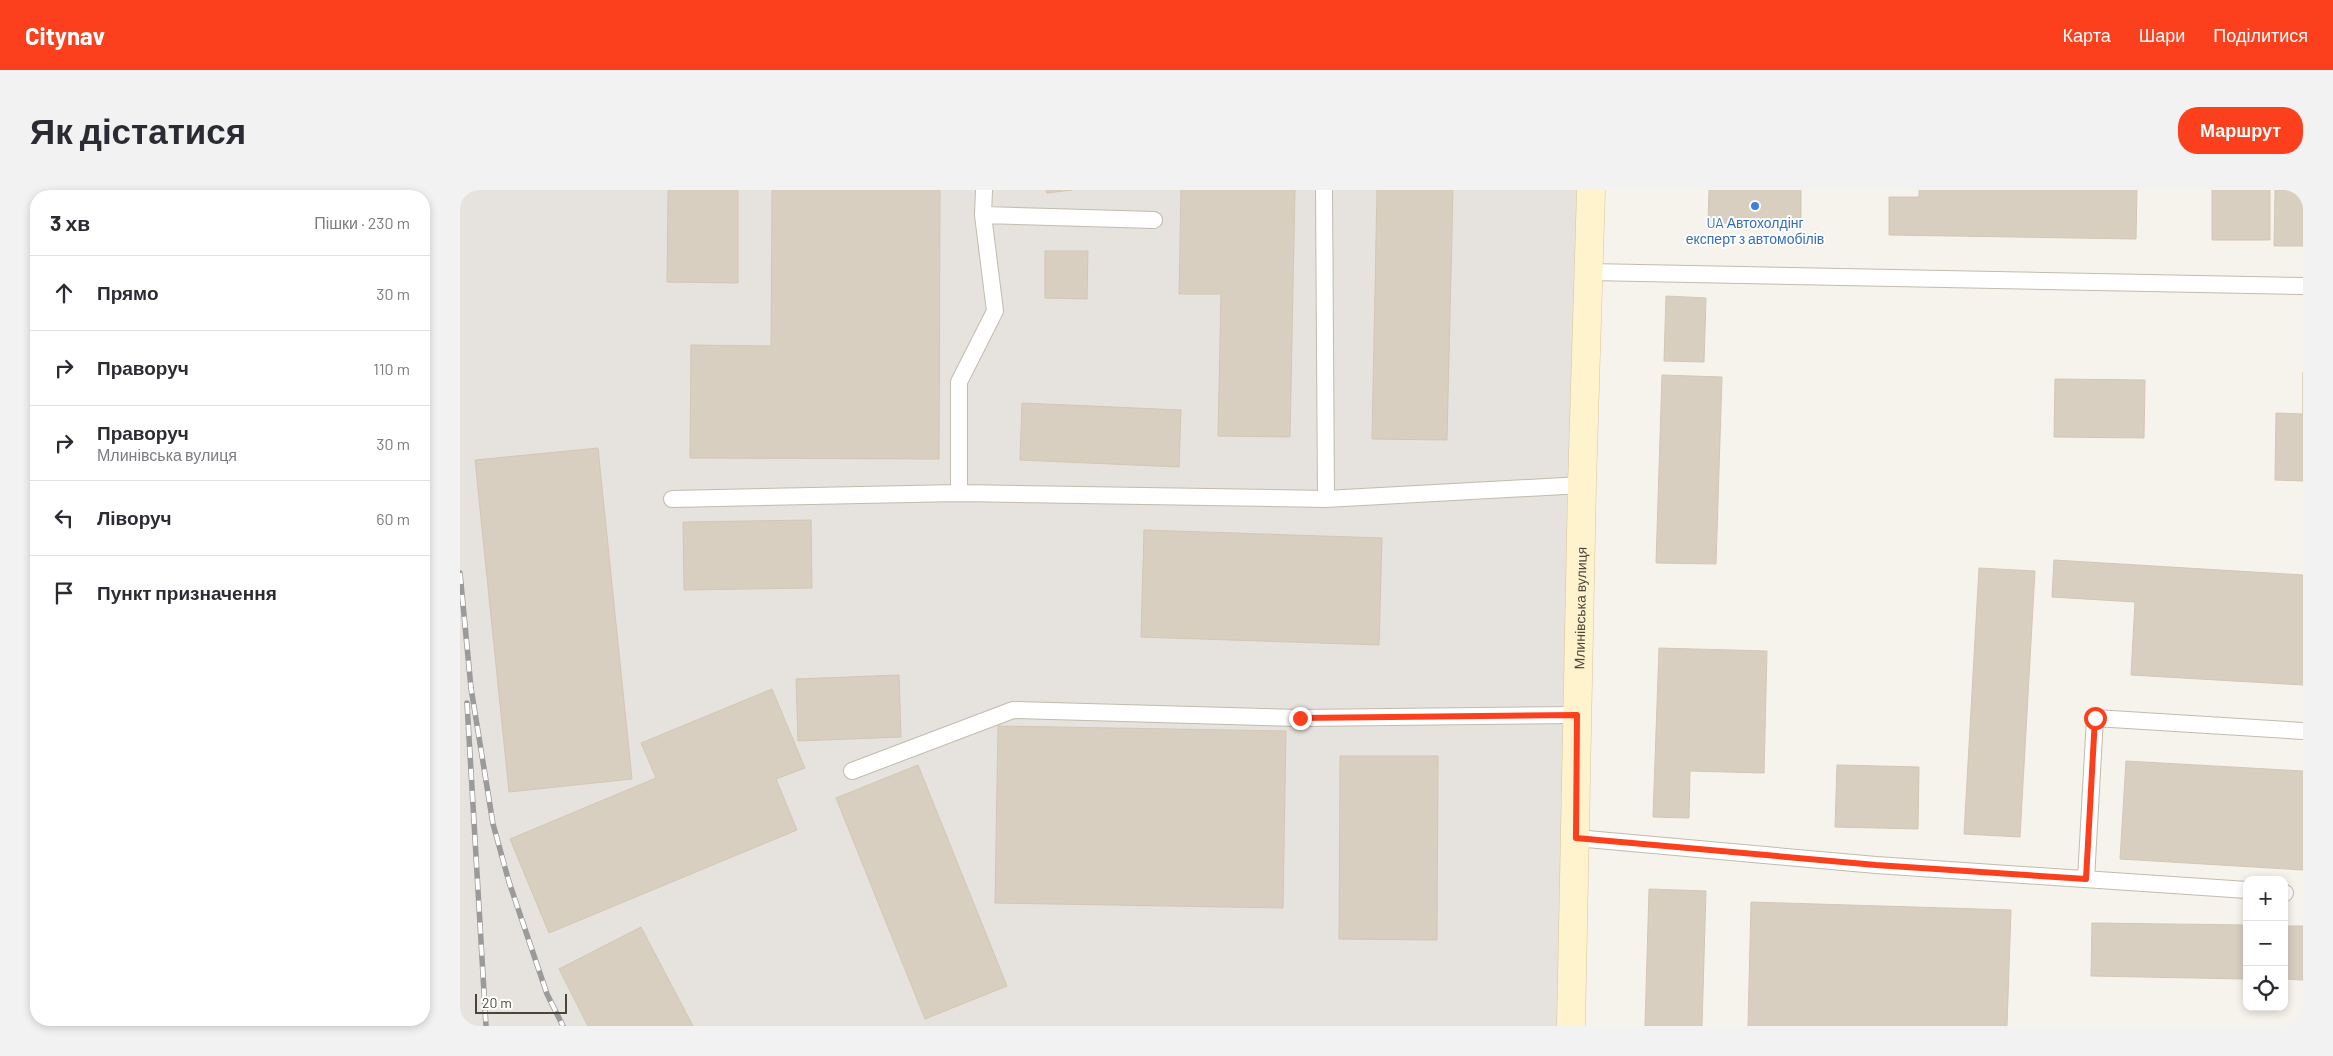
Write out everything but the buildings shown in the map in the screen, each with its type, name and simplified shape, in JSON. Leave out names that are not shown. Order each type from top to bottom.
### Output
[{"type":"main road","name":"Млинівська вулиця","points":[[1571,1026],[1582,485],[1591,190]]},
{"type":"lane","points":[[959,493],[959,382],[995,311],[983,215],[984,190]]},
{"type":"lane","points":[[1324,190],[1326,499]]},
{"type":"lane","points":[[983,215],[1154,220]]},
{"type":"lane","points":[[1589,272],[2303,286]]},
{"type":"lane","points":[[672,499],[959,493],[1326,499],[1582,485]]},
{"type":"lane","points":[[852,771],[1013,710],[1300,718],[1577,715]]},
{"type":"lane","points":[[2086,879],[2095,718],[2303,731]]},
{"type":"lane","points":[[1576,838],[1876,865],[2243,890]]},
{"type":"shaded area","points":[[460,190],[1591,190],[1571,1026],[460,1026]]},
{"type":"railway","points":[[460,573],[471,688],[493,824],[509,882],[547,994],[563,1026]]},
{"type":"railway","points":[[467,703],[486,1026]]},
{"type":"place","name":"UA Автохолдінг експерт з автомобілів","points":[[1755,206]]},
{"type":"route","points":[[1300,718],[1577,715],[1576,838],[1876,865],[2086,879],[2095,718]]}]
